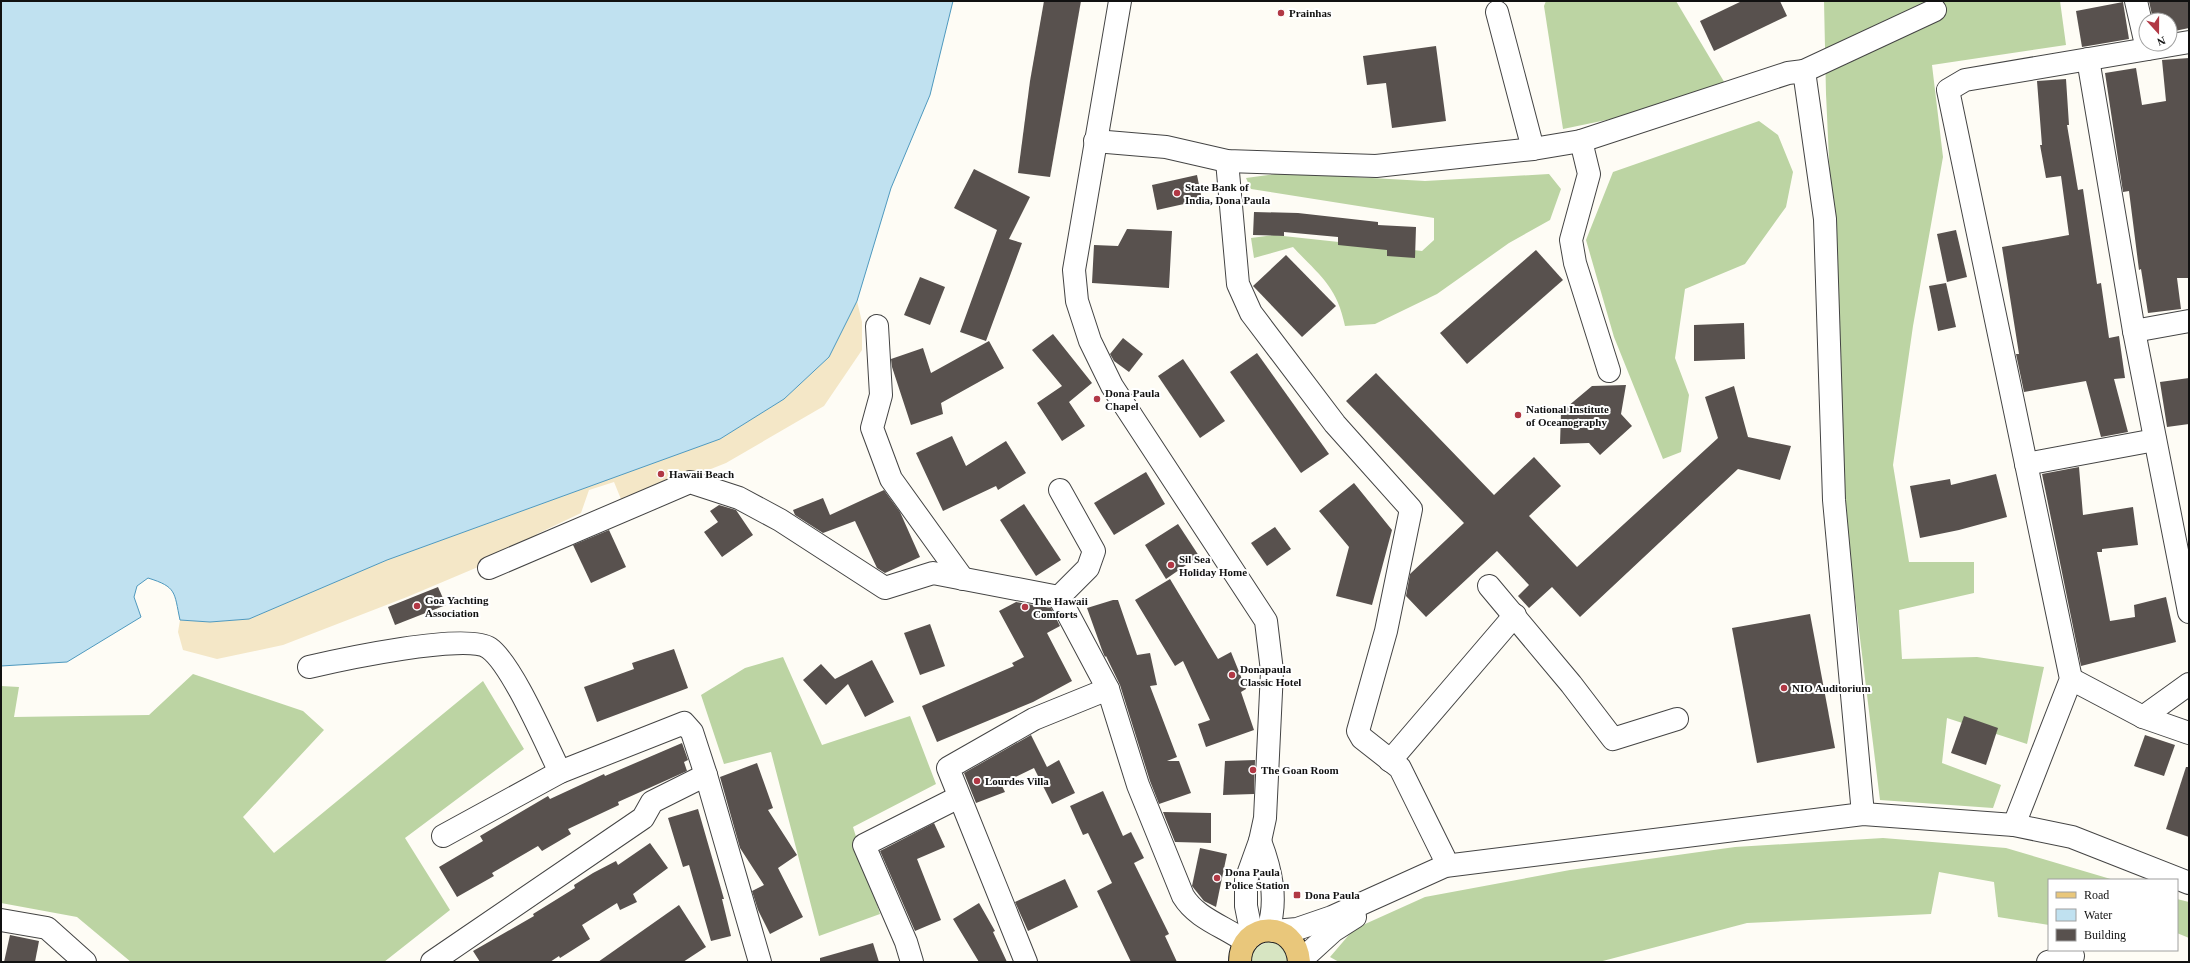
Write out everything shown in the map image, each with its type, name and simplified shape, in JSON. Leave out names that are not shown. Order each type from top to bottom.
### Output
[{"type":"main road","points":[[1256,940],[1290,938],[1297,949],[1299,962]]},
{"type":"street","points":[[1120,1],[1074,270],[1077,301],[1090,341],[1112,386],[1266,621],[1272,671],[1265,818],[1260,841],[1246,880],[1246,906],[1256,940]]},
{"type":"street","points":[[2136,1],[2139,12]]},
{"type":"street","points":[[1095,141],[1166,147],[1228,168],[1376,166],[1533,149],[1581,141],[1788,73],[1804,72],[1935,10]]},
{"type":"street","points":[[1497,12],[1533,149]]},
{"type":"street","points":[[2178,44],[2189,42]]},
{"type":"street","points":[[2014,825],[2071,679],[1948,90],[1965,80],[2138,51]]},
{"type":"street","points":[[2088,59],[2134,331],[2189,612]]},
{"type":"street","points":[[1804,72],[1825,219],[1834,500],[1863,814]]},
{"type":"street","points":[[1581,141],[1589,174],[1571,240],[1574,263],[1609,371]]},
{"type":"street","points":[[1228,168],[1238,284],[1251,313],[1335,424],[1411,508],[1386,631],[1358,731],[1362,738],[1395,764],[1444,857],[1445,866]]},
{"type":"street","points":[[2134,331],[2189,321]]},
{"type":"street","points":[[877,326],[881,395],[872,428],[891,479],[964,579]]},
{"type":"street","points":[[2026,464],[2155,440]]},
{"type":"street","points":[[489,568],[690,482],[739,498],[780,520],[885,588],[933,573],[1059,597]]},
{"type":"street","points":[[1059,597],[1088,568],[1094,550],[1060,490]]},
{"type":"street","points":[[1489,586],[1520,621],[1613,739],[1677,719]]},
{"type":"street","points":[[1059,597],[1108,689],[1138,785],[1183,896],[1189,906],[1198,914],[1231,931],[1256,940],[1297,929],[1332,917],[1445,866],[1863,814],[2014,825],[2072,837],[2189,883]]},
{"type":"street","points":[[1395,764],[1520,621]]},
{"type":"street","points":[[309,667],[382,651],[446,644],[470,644],[489,647],[506,666],[560,772]]},
{"type":"street","points":[[2071,679],[2143,717],[2189,733]]},
{"type":"street","points":[[2143,717],[2189,684]]},
{"type":"street","points":[[1026,962],[948,768],[1034,719],[1108,689]]},
{"type":"street","points":[[443,836],[560,772],[684,723],[692,732],[706,775],[760,962]]},
{"type":"street","points":[[432,962],[643,818],[652,802],[706,775]]},
{"type":"street","points":[[912,962],[906,942],[864,845],[959,797]]},
{"type":"street","points":[[1299,962],[1333,932],[1359,914],[1445,866]]},
{"type":"street","points":[[1,920],[47,928],[85,962]]},
{"type":"street","points":[[2048,962],[2073,956]]},
{"type":"green space","points":[[1546,1],[1676,1],[1726,85],[1669,107],[1563,129],[1544,6]]},
{"type":"green space","points":[[1824,1],[2060,1],[2066,45],[1932,65],[1943,157],[1913,326],[1893,465],[1909,562],[1974,562],[1974,593],[1899,610],[1902,659],[1977,657],[2044,667],[2027,744],[1947,718],[1942,763],[2001,785],[1993,808],[1880,800],[1846,525],[1826,94]]},
{"type":"green space","points":[[1759,121],[1778,135],[1793,172],[1786,207],[1745,264],[1685,289],[1675,358],[1689,395],[1681,452],[1663,459],[1614,337],[1586,240],[1613,172]]},
{"type":"green space","points":[[1283,173],[1425,181],[1549,174],[1561,189],[1550,220],[1509,243],[1437,294],[1375,324],[1345,326],[1342,312],[1332,291],[1319,274],[1293,247],[1254,258],[1251,238],[1274,235],[1422,251],[1434,240],[1434,218],[1251,189],[1246,178]]},
{"type":"green space","points":[[783,657],[822,745],[910,716],[936,784],[853,827],[880,914],[819,936],[771,752],[724,764],[701,695],[745,668]]},
{"type":"green space","points":[[193,674],[303,711],[324,730],[243,817],[274,853],[483,681],[524,749],[405,838],[450,910],[384,962],[131,962],[77,917],[1,903],[1,686],[19,687],[14,717],[149,715]]},
{"type":"green space","points":[[1883,838],[2006,848],[2111,879],[2048,879],[2048,925],[1998,917],[1994,882],[1939,872],[1931,914],[1747,923],[1599,962],[1339,962],[1330,957],[1354,929],[1425,897],[1570,870],[1735,847]]},
{"type":"green space","points":[[2178,899],[2189,902],[2189,938],[2178,933]]},
{"type":"green space","points":[[1267,942],[1273,942],[1285,949],[1289,962],[1250,962],[1255,948]]},
{"type":"sand","name":"Hawaii Beach","points":[[857,301],[862,322],[862,350],[824,406],[726,463],[623,504],[614,482],[589,490],[581,513],[537,534],[535,543],[407,597],[283,645],[217,659],[183,650],[178,632],[180,620],[210,622],[249,619],[387,560],[720,439],[784,399],[829,357]]},
{"type":"water","points":[[1,1],[953,1],[930,95],[891,188],[857,301],[829,357],[784,399],[720,439],[387,560],[249,619],[210,622],[180,620],[177,603],[173,592],[164,584],[148,578],[137,586],[134,597],[141,617],[67,662],[1,666]]},
{"type":"building","points":[[1044,1],[1081,1],[1050,177],[1018,173],[1030,81]]},
{"type":"building","points":[[1742,1],[1780,1],[1787,16],[1714,51],[1700,21]]},
{"type":"building","points":[[2149,1],[2189,1],[2189,28],[2178,30],[2178,12],[2151,12]]},
{"type":"building","points":[[2123,2],[2129,39],[2082,47],[2076,11]]},
{"type":"building","points":[[1436,46],[1446,121],[1392,128],[1386,83],[1367,85],[1363,56]]},
{"type":"building","points":[[2189,58],[2189,278],[2177,278],[2181,309],[2148,313],[2141,269],[2139,270],[2129,191],[2123,192],[2105,73],[2136,68],[2142,105],[2166,101],[2162,60]]},
{"type":"building","points":[[2066,79],[2069,125],[2067,125],[2078,190],[2083,189],[2097,284],[2101,283],[2109,338],[2119,336],[2125,378],[2114,379],[2128,432],[2101,437],[2086,381],[2024,392],[2016,354],[2019,354],[2002,247],[2069,235],[2061,176],[2046,178],[2040,145],[2042,145],[2037,81]]},
{"type":"building","points":[[974,169],[1030,197],[1009,239],[1022,243],[986,341],[960,332],[997,230],[954,208]]},
{"type":"building","name":"State Bank of India, Dona Paula","points":[[1197,175],[1202,200],[1157,210],[1152,185]]},
{"type":"building","points":[[1254,212],[1298,213],[1378,222],[1378,225],[1416,227],[1415,258],[1387,256],[1387,250],[1338,245],[1338,237],[1284,232],[1284,236],[1253,235]]},
{"type":"building","points":[[1127,229],[1172,231],[1169,288],[1092,283],[1094,245],[1118,246]]},
{"type":"building","points":[[1956,230],[1967,277],[1947,282],[1937,234]]},
{"type":"building","points":[[1536,250],[1563,280],[1467,364],[1440,333]]},
{"type":"building","points":[[1286,255],[1336,306],[1302,337],[1253,286]]},
{"type":"building","points":[[920,277],[945,287],[930,325],[904,315]]},
{"type":"building","points":[[1946,283],[1956,327],[1938,331],[1929,286]]},
{"type":"building","points":[[1744,323],[1745,359],[1694,361],[1694,325]]},
{"type":"building","points":[[1053,334],[1092,383],[1069,402],[1085,426],[1062,441],[1037,403],[1062,386],[1032,350]]},
{"type":"building","points":[[1123,338],[1143,354],[1129,372],[1114,361],[1110,354]]},
{"type":"building","points":[[989,341],[1004,368],[941,403],[943,414],[911,425],[892,367],[891,359],[923,348],[931,373]]},
{"type":"building","points":[[1257,353],[1329,454],[1301,473],[1230,372]]},
{"type":"building","points":[[1183,359],[1225,421],[1200,438],[1158,376]]},
{"type":"building","points":[[1376,373],[1494,495],[1534,457],[1561,486],[1529,516],[1577,567],[1718,438],[1705,397],[1734,386],[1748,437],[1791,446],[1780,480],[1738,469],[1580,617],[1552,587],[1529,608],[1518,596],[1529,585],[1497,551],[1426,617],[1406,596],[1410,574],[1464,523],[1346,401]]},
{"type":"building","points":[[2189,378],[2189,424],[2167,427],[2160,382]]},
{"type":"building","points":[[1626,385],[1621,414],[1632,426],[1600,455],[1589,443],[1560,444],[1561,412],[1592,386]]},
{"type":"building","points":[[952,436],[966,466],[1006,441],[1026,473],[998,490],[996,486],[943,511],[916,453]]},
{"type":"building","points":[[2079,467],[2083,515],[2133,507],[2138,545],[2102,549],[2102,552],[2097,552],[2110,621],[2135,617],[2134,605],[2166,597],[2176,642],[2081,666],[2042,474]]},
{"type":"building","points":[[1146,472],[1165,504],[1114,535],[1094,503]]},
{"type":"building","points":[[1996,474],[2007,517],[1959,530],[1920,538],[1910,486],[1950,479],[1951,485]]},
{"type":"building","points":[[1354,483],[1392,530],[1372,605],[1336,596],[1349,547],[1319,511]]},
{"type":"building","points":[[884,490],[900,512],[920,557],[885,573],[877,568],[855,521],[823,533],[795,515],[793,510],[823,498],[830,515]]},
{"type":"building","points":[[1024,504],[1061,560],[1036,576],[1000,520]]},
{"type":"building","points":[[719,505],[736,510],[753,535],[722,557],[704,532],[718,522],[710,511]]},
{"type":"building","points":[[1178,524],[1199,556],[1166,579],[1145,545]]},
{"type":"building","points":[[1275,527],[1291,549],[1267,566],[1251,543]]},
{"type":"building","points":[[609,530],[626,567],[591,583],[573,545]]},
{"type":"building","points":[[1170,579],[1218,659],[1231,652],[1246,689],[1241,692],[1254,730],[1206,747],[1198,724],[1210,720],[1183,661],[1175,666],[1135,600]]},
{"type":"building","name":"Goa Yachting Association","points":[[438,587],[446,605],[395,625],[388,607]]},
{"type":"building","points":[[1113,600],[1118,600],[1137,655],[1150,653],[1157,685],[1150,686],[1177,757],[1167,761],[1179,761],[1191,793],[1159,804],[1150,781],[1120,685],[1102,650],[1087,608]]},
{"type":"building","points":[[1016,602],[1051,608],[1060,626],[1047,633],[1072,681],[1033,702],[937,742],[922,706],[1014,666],[1012,663],[1024,657],[999,611]]},
{"type":"building","name":"NIO Auditorium","points":[[1810,614],[1835,748],[1757,763],[1732,628]]},
{"type":"building","points":[[930,624],[945,666],[920,675],[904,633]]},
{"type":"building","points":[[674,649],[688,688],[597,722],[584,687],[634,669],[632,663]]},
{"type":"building","points":[[872,660],[894,702],[865,717],[848,684],[826,705],[803,680],[821,664],[835,679]]},
{"type":"building","points":[[1964,716],[1998,728],[1986,765],[1951,753]]},
{"type":"building","points":[[1031,735],[1047,767],[1059,760],[1075,793],[1052,804],[1034,768],[1001,784],[1005,792],[976,803],[964,773]]},
{"type":"building","points":[[2145,735],[2175,745],[2164,776],[2134,766]]},
{"type":"building","points":[[682,743],[688,760],[684,762],[687,771],[618,802],[619,805],[568,829],[571,834],[542,851],[538,846],[492,873],[494,876],[457,897],[439,867],[483,841],[480,836],[548,796],[550,799],[604,774],[605,776]]},
{"type":"building","points":[[1255,760],[1254,794],[1223,795],[1225,761]]},
{"type":"building","points":[[757,763],[773,808],[768,810],[797,855],[778,868],[803,917],[770,934],[758,910],[752,891],[764,885],[740,848],[720,777]]},
{"type":"building","points":[[2186,767],[2189,767],[2189,837],[2166,829]]},
{"type":"building","points":[[1103,791],[1123,836],[1131,832],[1144,858],[1134,863],[1169,934],[1165,936],[1177,962],[1131,962],[1097,891],[1112,883],[1088,833],[1083,835],[1070,806]]},
{"type":"building","points":[[698,809],[724,899],[722,899],[731,936],[711,941],[689,865],[683,867],[668,818]]},
{"type":"building","points":[[1163,812],[1211,813],[1211,843],[1175,842]]},
{"type":"building","points":[[934,823],[945,847],[917,859],[941,920],[915,931],[880,851]]},
{"type":"building","points":[[650,843],[668,868],[633,894],[637,902],[620,910],[617,903],[582,925],[590,939],[560,958],[559,956],[550,962],[480,962],[473,951],[534,916],[533,914],[575,888],[574,885],[593,873],[616,861],[618,865]]},
{"type":"building","points":[[1200,848],[1227,854],[1216,907],[1204,901],[1192,886]]},
{"type":"building","points":[[1065,879],[1078,907],[1028,931],[1015,902]]},
{"type":"building","points":[[979,903],[995,931],[993,932],[1007,962],[979,962],[953,919]]},
{"type":"building","points":[[679,905],[706,947],[683,962],[598,962]]},
{"type":"building","points":[[10,935],[39,941],[35,962],[4,962]]},
{"type":"building","points":[[873,943],[879,962],[820,962],[820,958]]},
{"type":"place","name":"Prainhas","points":[[1281,13]]},
{"type":"place","name":"State Bank of India, Dona Paula","points":[[1177,193]]},
{"type":"place","name":"Dona Paula Chapel","points":[[1097,399]]},
{"type":"place","name":"National Institute of Oceanography","points":[[1518,415]]},
{"type":"place","name":"Hawaii Beach","points":[[661,474]]},
{"type":"place","name":"Sil Sea Holiday Home","points":[[1171,565]]},
{"type":"place","name":"Goa Yachting Association","points":[[417,606]]},
{"type":"place","name":"The Hawaii Comforts","points":[[1025,607]]},
{"type":"place","name":"Donapaula Classic Hotel","points":[[1232,675]]},
{"type":"place","name":"NIO Auditorium","points":[[1784,688]]},
{"type":"place","name":"The Goan Room","points":[[1253,770]]},
{"type":"place","name":"Lourdes Villa","points":[[977,781]]},
{"type":"place","name":"Dona Paula Police Station","points":[[1217,878]]},
{"type":"place","name":"Dona Paula","points":[[1297,895]]}]
